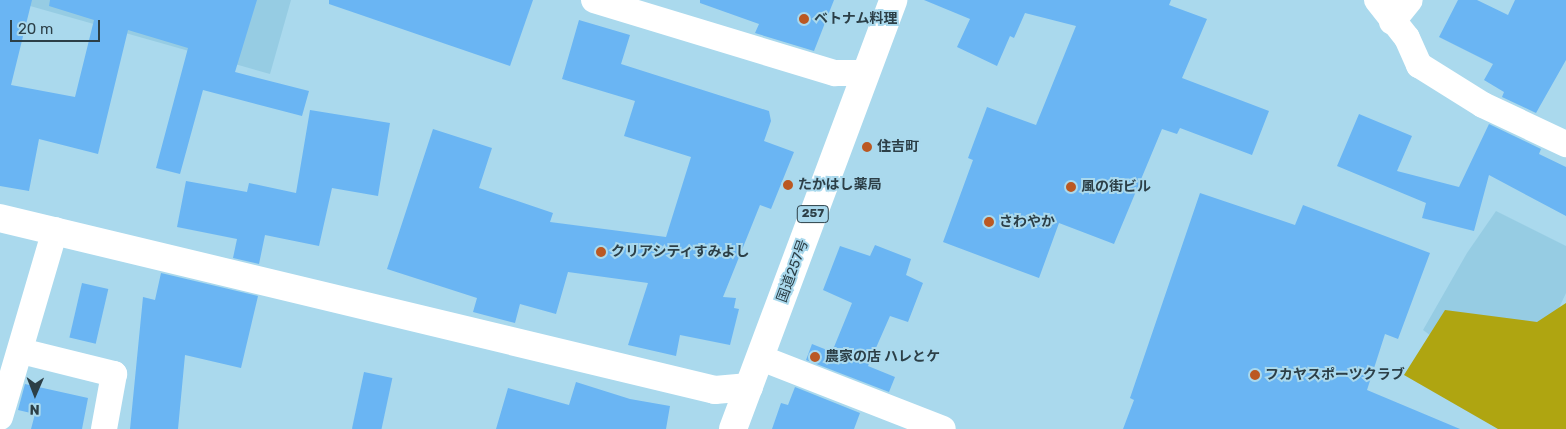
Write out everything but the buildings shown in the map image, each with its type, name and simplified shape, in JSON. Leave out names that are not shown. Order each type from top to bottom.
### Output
[{"type":"main road","name":"国道257号","points":[[733,429],[762,358],[865,72],[893,0]]},
{"type":"main road","points":[[0,218],[715,390],[750,387]]},
{"type":"street","points":[[594,0],[835,72],[865,72]]},
{"type":"street","points":[[1377,0],[1392,22],[1407,38],[1419,65],[1483,105],[1566,144]]},
{"type":"street","points":[[1392,22],[1410,0]]},
{"type":"street","points":[[0,417],[55,230]]},
{"type":"street","points":[[20,350],[114,374],[104,429]]},
{"type":"street","points":[[762,358],[943,429]]},
{"type":"shaded area","points":[[9,0],[291,0],[270,74]]},
{"type":"shaded area","points":[[1496,211],[1566,246],[1566,293],[1517,398],[1423,330],[1467,253]]},
{"type":"shaded area","points":[[1566,303],[1566,429],[1498,429],[1404,375],[1445,310],[1537,322]]},
{"type":"place","name":"ベトナム料理","points":[[804,19]]},
{"type":"place","name":"住吉町","points":[[867,147]]},
{"type":"place","name":"たかはし薬局","points":[[788,185]]},
{"type":"place","name":"風の街ビル","points":[[1071,187]]},
{"type":"place","name":"さわやか","points":[[989,222]]},
{"type":"place","name":"クリアシティすみよし","points":[[601,252]]},
{"type":"place","name":"農家の店 ハレとケ","points":[[815,357]]},
{"type":"place","name":"フカヤスポーツクラブ","points":[[1255,375]]}]
